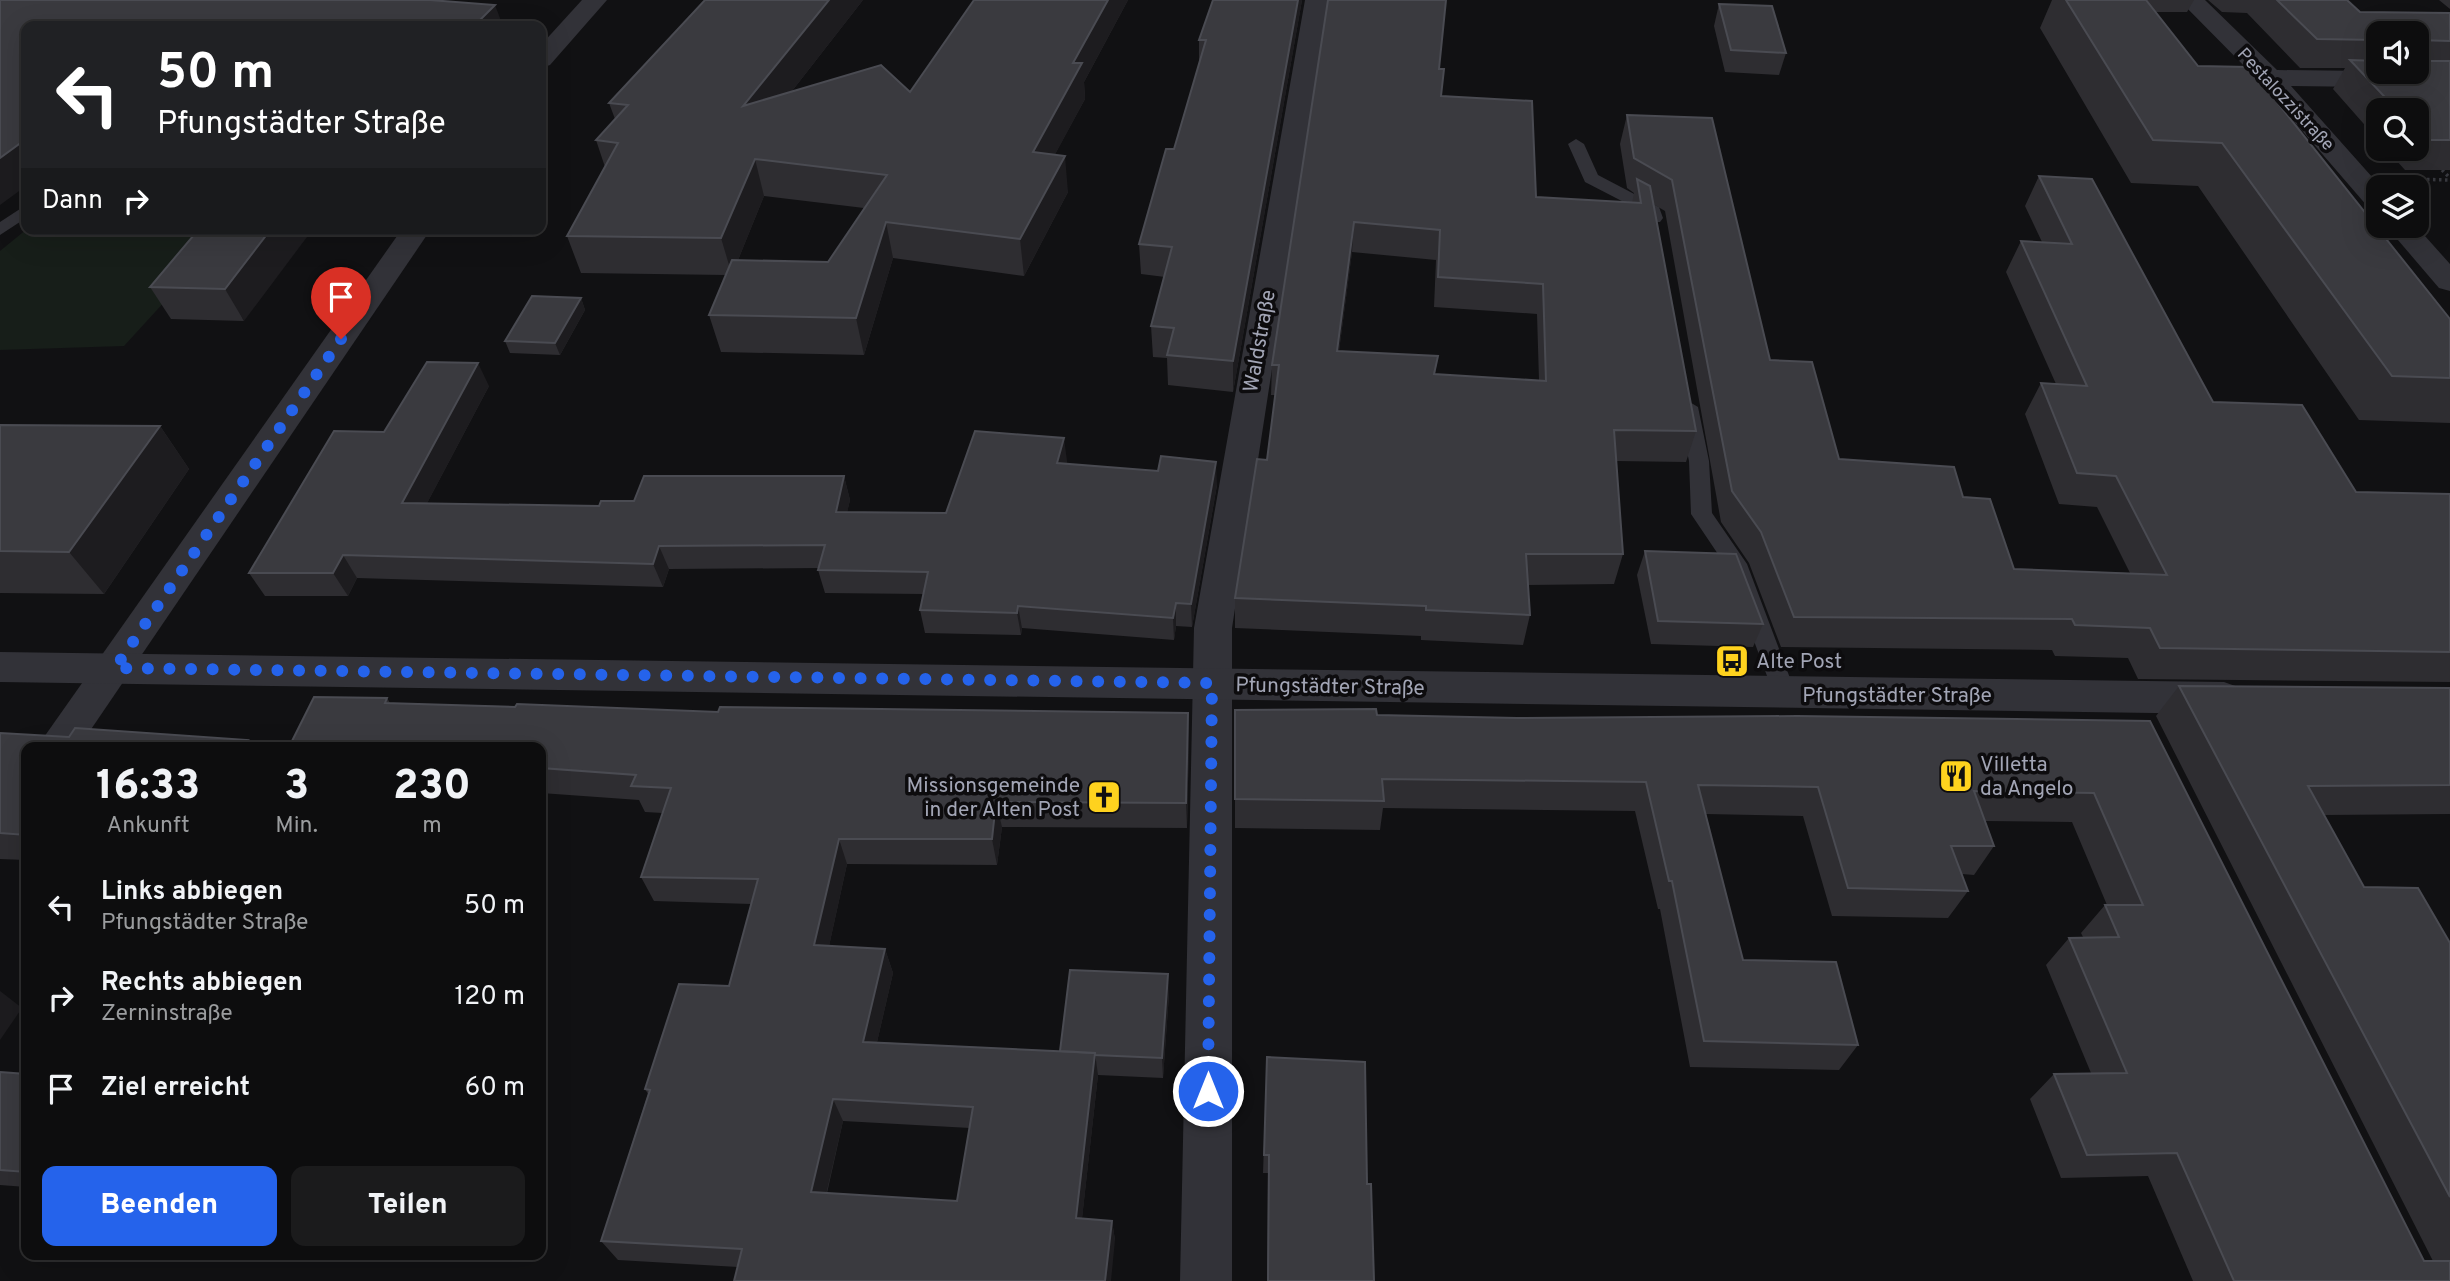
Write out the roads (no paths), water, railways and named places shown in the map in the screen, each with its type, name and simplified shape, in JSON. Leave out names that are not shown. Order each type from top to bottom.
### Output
[{"type":"street","points":[[546,54],[595,0]]},
{"type":"street","name":"Waldstraße","points":[[1206,1281],[1215,600],[1317,0]]},
{"type":"street","name":"Pestalozzistraße","points":[[2192,0],[2270,78],[2366,187]]},
{"type":"street","points":[[2270,78],[2450,80]]},
{"type":"street","points":[[61,742],[115,668],[413,235]]},
{"type":"street","points":[[2411,238],[2450,282]]},
{"type":"street","name":"Pfungstädter Straße","points":[[0,667],[1212,683],[1784,694],[2133,716],[2260,698]]},
{"type":"lane","points":[[1576,144],[1591,178],[1653,211],[1657,238]]},
{"type":"lane","points":[[0,230],[21,214]]},
{"type":"lane","points":[[1684,383],[1699,461],[1702,514],[1736,564],[1784,694]]},
{"type":"place","name":"Alte Post","points":[[1732,661]]},
{"type":"place","name":"Villetta da Angelo","points":[[1956,776]]},
{"type":"place","name":"Missionsgemeinde in der Alten Post","points":[[1104,797]]}]
